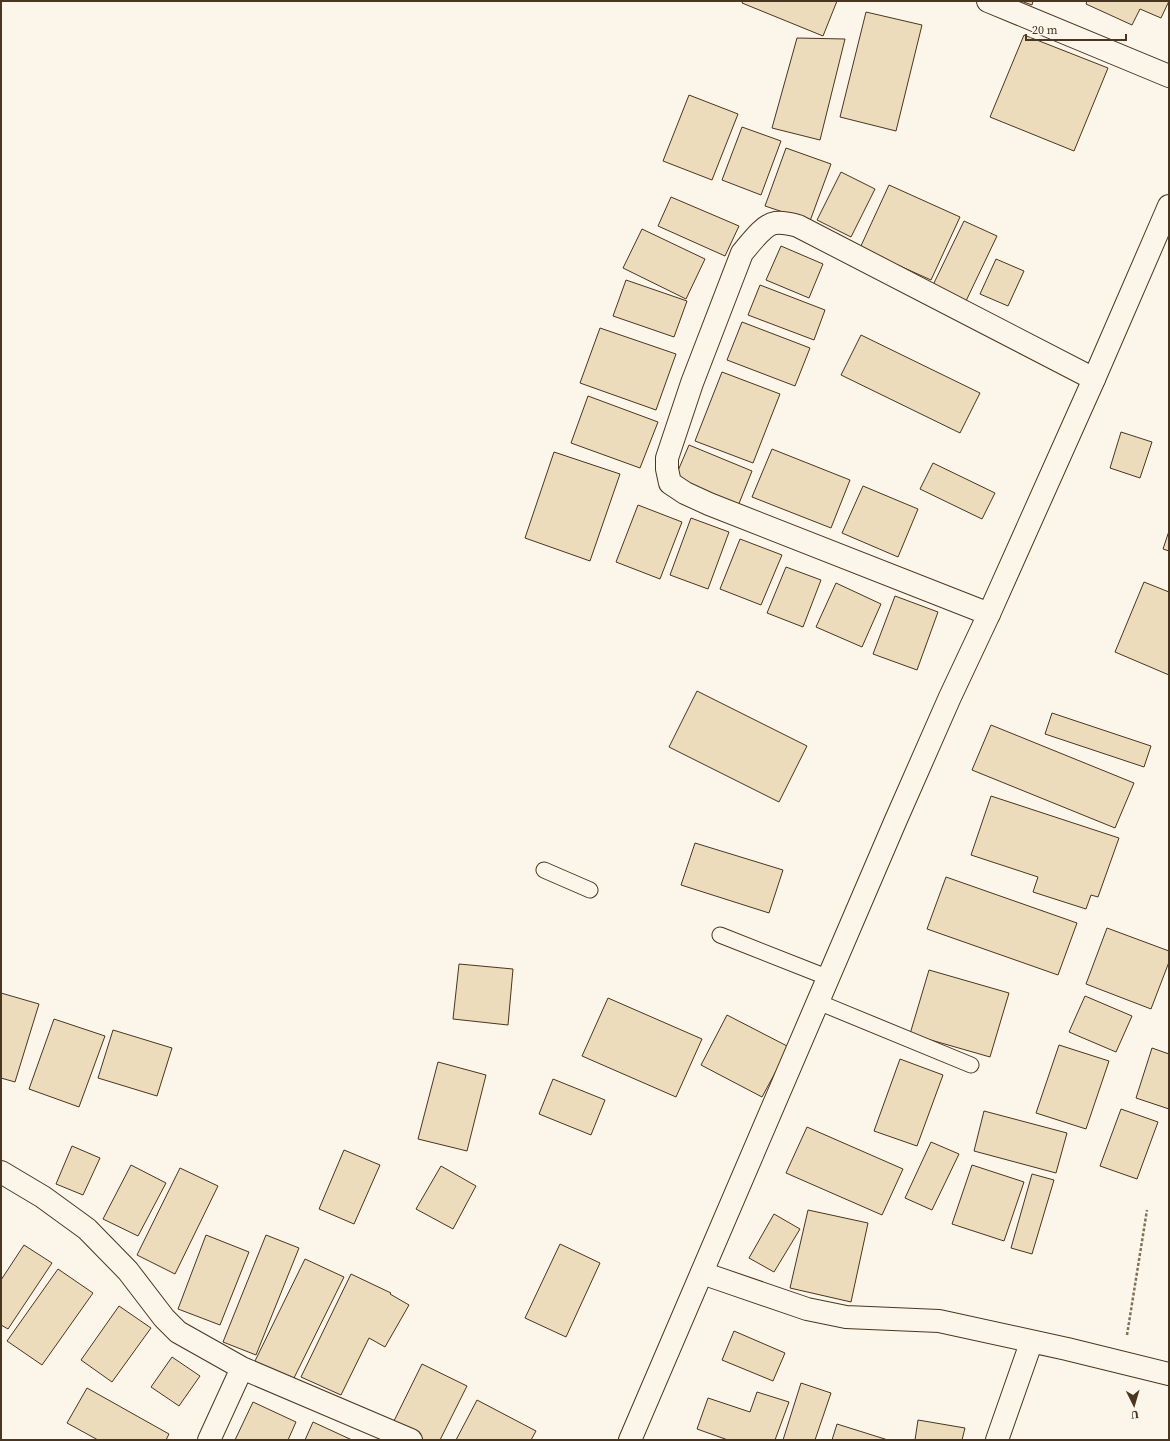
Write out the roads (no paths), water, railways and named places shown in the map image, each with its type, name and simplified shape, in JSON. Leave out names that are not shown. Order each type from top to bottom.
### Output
[{"type":"street","points":[[988,1],[1169,76]]},
{"type":"street","points":[[630,1440],[950,697],[989,614],[1094,379],[1169,206]]},
{"type":"street","points":[[989,614],[709,504],[685,493],[670,483],[667,469],[667,458],[692,383],[742,254],[756,237],[770,224],[784,223],[798,226],[1094,379]]},
{"type":"street","points":[[1,1172],[43,1197],[87,1229],[128,1271],[164,1318],[178,1332],[242,1368],[411,1440]]},
{"type":"street","points":[[702,1273],[813,1310],[846,1317],[939,1321],[1169,1374]]},
{"type":"street","points":[[997,1440],[1031,1343]]},
{"type":"street","points":[[209,1440],[242,1368]]},
{"type":"lane","points":[[544,870],[590,890]]},
{"type":"lane","points":[[720,935],[829,978]]},
{"type":"lane","points":[[818,1002],[971,1065]]}]
